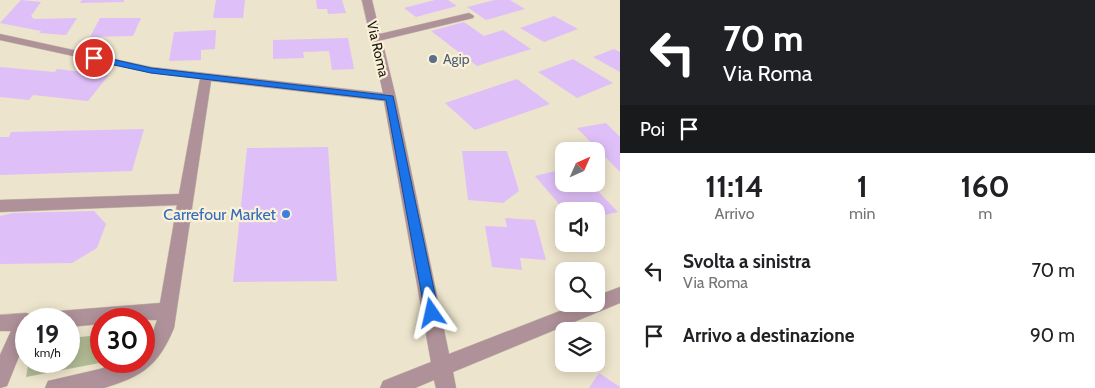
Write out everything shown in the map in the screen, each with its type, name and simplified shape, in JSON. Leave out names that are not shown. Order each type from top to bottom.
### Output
[{"type":"street","name":"Via Roma","points":[[367,0],[390,98],[446,388]]},
{"type":"street","points":[[376,38],[469,16]]},
{"type":"street","name":"Via Roma","points":[[0,37],[151,70],[390,98]]},
{"type":"street","points":[[155,347],[165,328],[166,311],[206,77]]},
{"type":"street","points":[[0,206],[185,199]]},
{"type":"street","points":[[390,388],[620,295]]},
{"type":"street","points":[[80,317],[166,311]]},
{"type":"street","points":[[0,323],[15,322]]},
{"type":"street","points":[[0,379],[15,344]]},
{"type":"street","points":[[54,388],[108,378],[122,373]]},
{"type":"green space","points":[[90,336],[90,365],[80,367],[80,337]]},
{"type":"green space","points":[[27,373],[47,373],[26,377]]},
{"type":"building","points":[[21,0],[41,2],[31,16],[34,19],[77,18],[66,35],[39,33],[41,31],[0,23]]},
{"type":"building","points":[[82,0],[124,0],[124,2],[80,3]]},
{"type":"building","points":[[216,0],[245,0],[243,18],[213,18]]},
{"type":"building","points":[[316,0],[342,0],[346,13],[328,14],[327,9],[317,9]]},
{"type":"building","points":[[435,0],[448,0],[457,6],[416,17],[404,8]]},
{"type":"building","points":[[495,0],[510,0],[525,9],[486,20],[467,7]]},
{"type":"building","points":[[554,16],[578,29],[544,42],[520,28]]},
{"type":"building","points":[[100,18],[141,18],[133,36],[90,37]]},
{"type":"building","points":[[464,22],[484,36],[503,30],[531,49],[477,66],[431,31]]},
{"type":"building","points":[[216,30],[215,49],[201,50],[201,60],[169,61],[174,32]]},
{"type":"building","points":[[348,38],[354,69],[332,70],[329,51],[303,52],[304,58],[273,59],[273,40]]},
{"type":"building","points":[[614,49],[620,52],[620,72],[593,57]]},
{"type":"building","points":[[573,59],[613,83],[577,98],[538,72]]},
{"type":"building","points":[[0,67],[55,72],[57,69],[109,75],[88,101],[33,95],[29,100],[0,97]]},
{"type":"building","points":[[517,79],[550,104],[475,130],[445,103]]},
{"type":"building","points":[[606,123],[620,137],[620,172],[605,157],[605,142],[591,142],[577,128]]},
{"type":"building","points":[[144,129],[132,171],[0,175],[0,137],[9,137],[11,132]]},
{"type":"building","name":"Carrefour Market","points":[[328,147],[337,281],[233,282],[247,148]]},
{"type":"building","points":[[462,151],[507,151],[519,191],[503,203],[468,200]]},
{"type":"building","points":[[555,171],[555,192],[599,192],[618,212],[605,215],[605,202],[557,202],[535,176]]},
{"type":"building","points":[[94,211],[106,224],[97,248],[72,263],[0,264],[0,216],[13,213]]},
{"type":"building","points":[[505,218],[535,220],[546,260],[520,258],[522,270],[492,267],[485,226],[507,227]]},
{"type":"building","points":[[599,373],[620,387],[620,388],[589,388]]},
{"type":"place","name":"Agip","points":[[433,59]]},
{"type":"place","name":"Carrefour Market","points":[[286,214]]},
{"type":"route","points":[[94,58],[151,70],[390,98],[432,313]]}]
